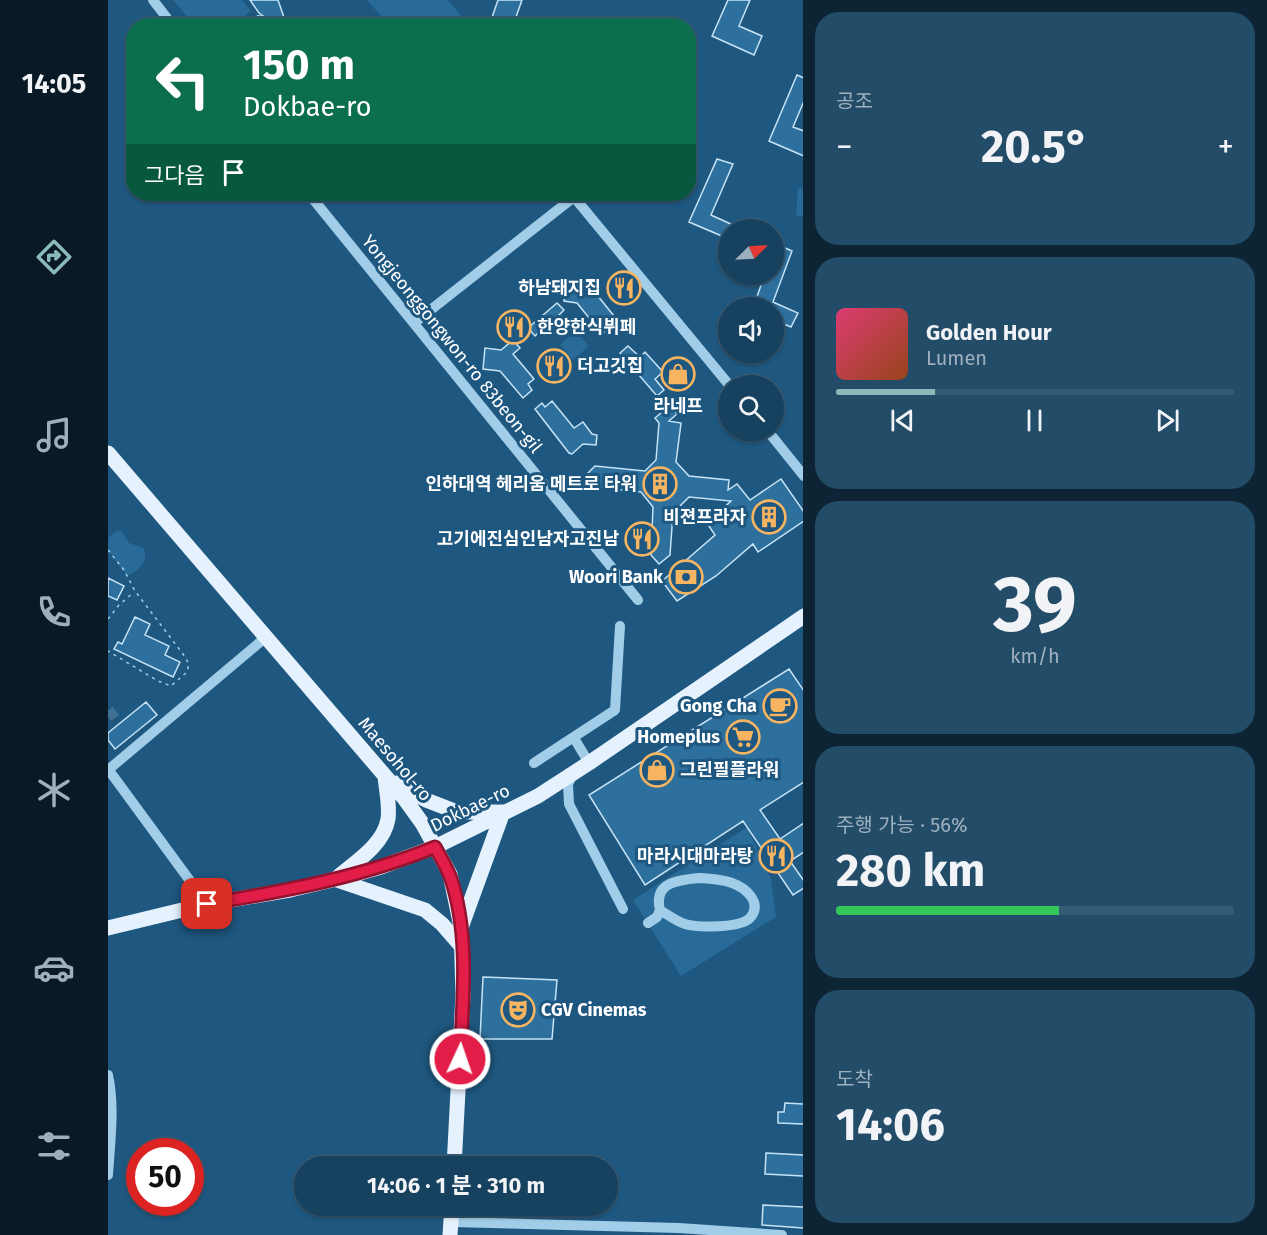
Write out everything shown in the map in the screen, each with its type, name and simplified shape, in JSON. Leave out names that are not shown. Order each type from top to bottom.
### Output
[{"type":"main road","name":"Maesohol-ro","points":[[108,453],[385,776],[422,823],[450,874],[461,927],[463,995],[455,1156]]},
{"type":"main road","name":"Dokbae-ro","points":[[108,928],[207,904],[290,890],[381,867],[435,847],[538,796],[800,620]]},
{"type":"main road","points":[[385,776],[426,800],[457,812],[503,812],[461,927]]},
{"type":"main road","points":[[334,879],[366,855],[379,839],[388,820],[385,776]]},
{"type":"main road","points":[[334,879],[425,910],[442,924],[462,947]]},
{"type":"street","points":[[153,0],[167,18]]},
{"type":"street","name":"Yongjeonggongwon-ro 83beon-gil","points":[[315,201],[638,600]]},
{"type":"street","points":[[414,323],[568,201]]},
{"type":"street","points":[[578,201],[721,375]]},
{"type":"street","points":[[776,441],[803,475]]},
{"type":"street","points":[[534,763],[615,710],[620,626]]},
{"type":"street","points":[[207,904],[108,769],[266,637]]},
{"type":"street","points":[[574,738],[589,763]]},
{"type":"street","points":[[573,774],[568,784],[569,804],[623,909]]},
{"type":"street","points":[[648,923],[657,917],[660,910],[657,898],[660,891],[667,885],[686,879],[700,878],[733,883],[754,899],[755,908],[744,922],[698,926],[685,924],[660,910]]},
{"type":"street","points":[[744,922],[751,933]]},
{"type":"street","points":[[108,1075],[111,1086],[108,1175]]},
{"type":"street","points":[[450,1228],[679,1228],[782,1235]]},
{"type":"path","points":[[108,550],[124,569],[135,591],[189,664],[187,672],[171,686],[158,681],[108,651]]},
{"type":"path","points":[[108,619],[135,591]]},
{"type":"shaded area","points":[[173,0],[242,0],[251,11],[242,18],[188,18]]},
{"type":"shaded area","points":[[367,0],[448,0],[463,18],[383,18]]},
{"type":"shaded area","points":[[798,188],[803,189],[803,216],[796,216]]},
{"type":"shaded area","points":[[576,331],[589,346],[573,360],[560,345]]},
{"type":"shaded area","points":[[116,531],[121,531],[129,543],[144,548],[144,562],[136,571],[127,576],[108,550],[108,538]]},
{"type":"shaded area","points":[[747,827],[771,879],[776,917],[681,976],[633,900]]},
{"type":"building","points":[[250,0],[278,0],[284,18],[266,18],[259,13]]},
{"type":"building","points":[[498,0],[522,0],[516,17],[518,18],[492,18]]},
{"type":"building","points":[[728,0],[750,0],[739,26],[762,36],[754,55],[712,36]]},
{"type":"building","points":[[797,75],[803,78],[803,103],[793,127],[803,131],[803,156],[769,141]]},
{"type":"building","points":[[717,159],[733,164],[711,215],[720,219],[718,234],[689,222]]},
{"type":"building","points":[[784,248],[792,251],[784,272]]},
{"type":"building","points":[[567,281],[589,285],[618,321],[602,334],[577,303],[564,301]]},
{"type":"building","points":[[761,285],[779,285],[775,297],[757,297]]},
{"type":"building","points":[[557,303],[564,310],[559,315],[562,318],[541,336],[538,333],[535,336],[528,328]]},
{"type":"building","points":[[784,307],[798,313],[791,327],[784,324]]},
{"type":"building","points":[[513,340],[520,348],[513,354],[534,379],[528,384],[532,390],[523,398],[500,371],[483,369],[485,348],[501,350]]},
{"type":"building","points":[[628,346],[640,357],[645,352],[663,372],[655,379],[664,390],[657,396],[620,353]]},
{"type":"building","points":[[552,401],[574,428],[583,422],[592,434],[597,435],[596,445],[583,444],[572,454],[569,453],[535,409],[542,403],[545,407]]},
{"type":"building","points":[[670,405],[677,414],[669,421],[681,423],[676,462],[689,476],[729,480],[728,490],[737,484],[750,500],[781,479],[803,511],[803,522],[758,552],[753,544],[716,576],[677,601],[662,581],[715,535],[707,523],[731,501],[689,497],[673,513],[670,555],[659,564],[651,555],[653,507],[641,492],[593,487],[585,476],[595,466],[645,471],[656,460],[659,423],[655,418]]},
{"type":"building","points":[[108,578],[124,586],[117,600],[108,596]]},
{"type":"building","points":[[135,617],[150,624],[145,635],[169,646],[165,655],[180,662],[173,677],[114,649],[118,642],[122,644]]},
{"type":"building","name":"Homeplus","points":[[789,669],[803,690],[803,783],[760,810],[780,839],[803,824],[803,853],[790,861],[803,880],[803,889],[793,895],[743,821],[645,885],[589,795]]},
{"type":"building","points":[[146,702],[157,715],[115,749],[108,740],[108,733]]},
{"type":"building","name":"CGV Cinemas","points":[[483,977],[557,980],[552,1039],[480,1039]]},
{"type":"building","points":[[785,1103],[803,1104],[803,1124],[778,1123],[778,1112],[784,1112]]},
{"type":"building","points":[[766,1153],[803,1155],[803,1176],[765,1174]]},
{"type":"building","points":[[763,1205],[803,1207],[803,1228],[762,1225]]},
{"type":"tunnel","points":[[108,717],[118,709]]},
{"type":"place","name":"하남돼지집","points":[[624,288]]},
{"type":"place","name":"한양한식뷔페","points":[[514,327]]},
{"type":"place","name":"더고깃집","points":[[554,366]]},
{"type":"place","name":"라네프","points":[[678,374]]},
{"type":"place","name":"인하대역 헤리움 메트로 타워","points":[[660,484]]},
{"type":"place","name":"비젼프라자","points":[[769,517]]},
{"type":"place","name":"고기에진심인남자고진남","points":[[642,539]]},
{"type":"place","name":"Woori Bank","points":[[686,577]]},
{"type":"place","name":"Gong Cha","points":[[780,706]]},
{"type":"place","name":"Homeplus","points":[[743,737]]},
{"type":"place","name":"그린필플라워","points":[[657,770]]},
{"type":"place","name":"마라시대마라탕","points":[[776,856]]},
{"type":"place","name":"CGV Cinemas","points":[[518,1010]]},
{"type":"route","points":[[207,904],[290,890],[349,876],[435,847],[450,874],[461,927],[463,995],[460,1059]]}]
